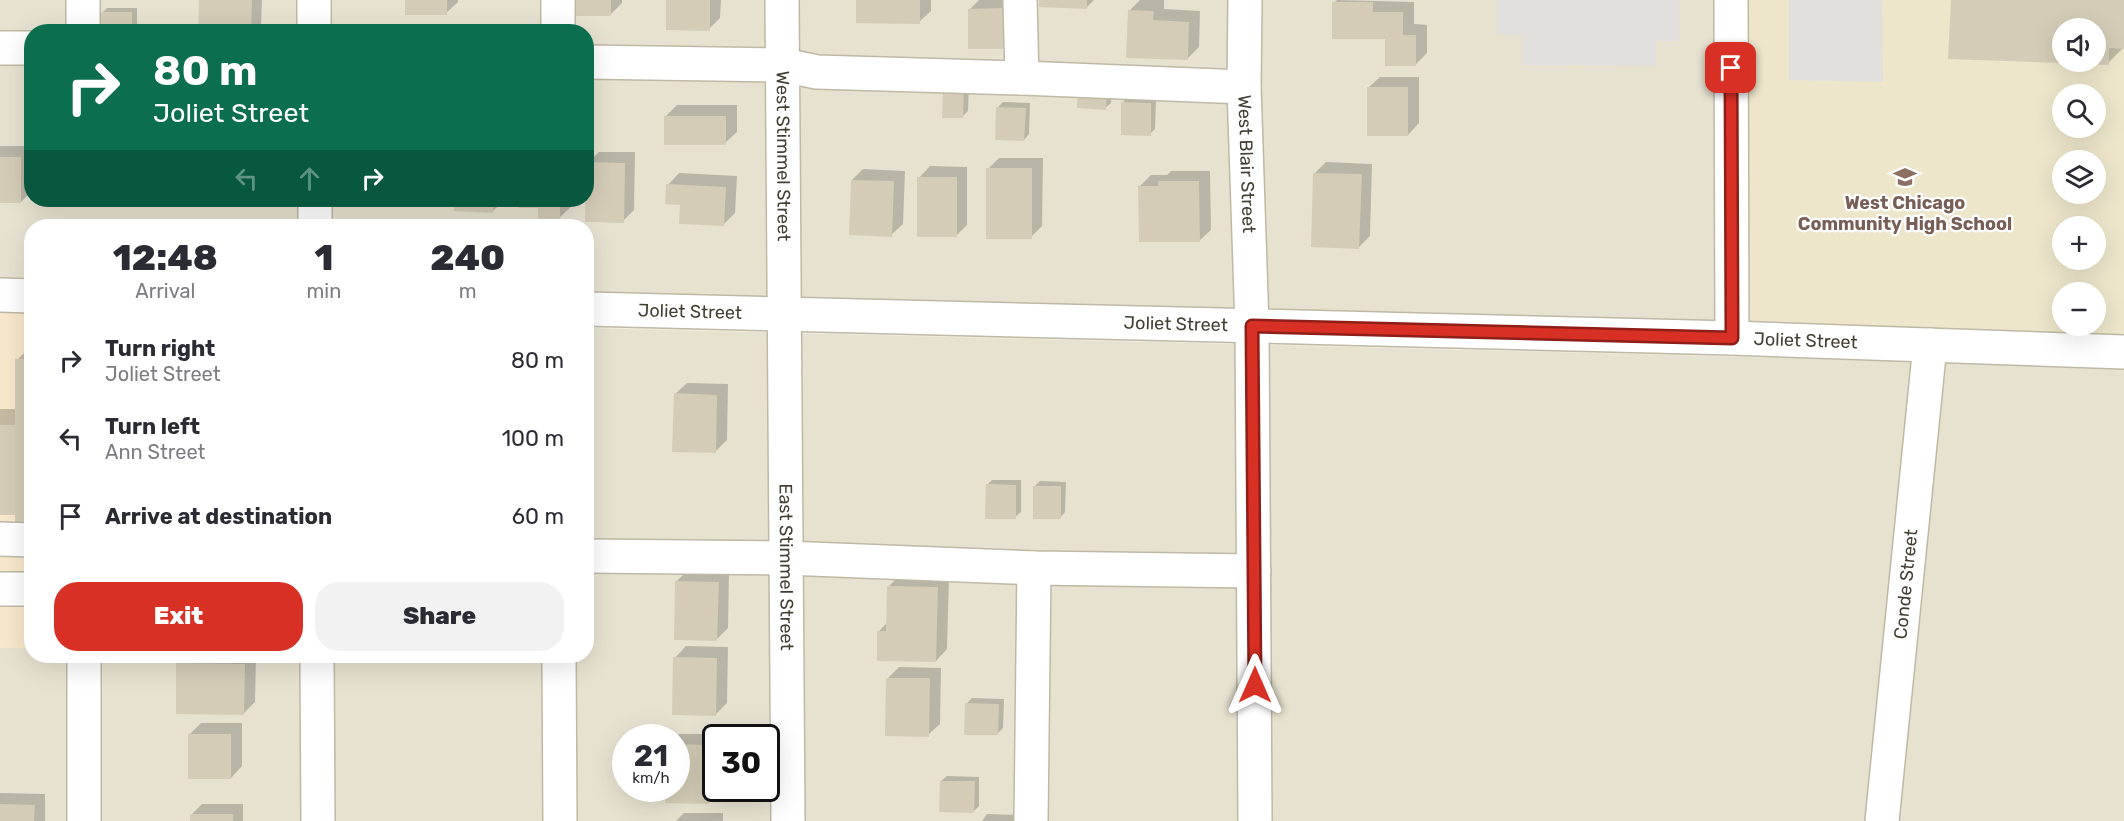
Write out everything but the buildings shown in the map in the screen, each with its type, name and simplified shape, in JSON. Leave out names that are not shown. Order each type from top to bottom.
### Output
[{"type":"street","points":[[83,0],[83,24]]},
{"type":"street","points":[[314,0],[314,24]]},
{"type":"street","points":[[558,0],[558,24]]},
{"type":"street","name":"West Stimmel Street","points":[[782,0],[784,313]]},
{"type":"street","points":[[1020,0],[1022,78]]},
{"type":"street","name":"West Blair Street","points":[[1245,0],[1244,87],[1252,326],[1256,821]]},
{"type":"street","points":[[1731,0],[1732,338]]},
{"type":"street","points":[[0,48],[24,48]]},
{"type":"street","points":[[594,62],[783,65],[817,72],[1244,87]]},
{"type":"street","points":[[0,295],[24,296]]},
{"type":"street","name":"Joliet Street","points":[[594,309],[1732,338],[2124,352]]},
{"type":"street","name":"East Stimmel Street","points":[[784,313],[788,821]]},
{"type":"street","name":"Conde Street","points":[[1882,821],[1930,345]]},
{"type":"street","points":[[0,539],[24,540]]},
{"type":"street","points":[[594,556],[786,558],[1034,568],[1254,572]]},
{"type":"street","points":[[1031,821],[1034,568]]},
{"type":"street","points":[[0,589],[24,589]]},
{"type":"street","points":[[84,663],[84,821]]},
{"type":"street","points":[[317,663],[318,821]]},
{"type":"street","points":[[559,663],[560,821]]},
{"type":"shaded area","points":[[0,0],[1747,0],[1748,323],[594,293],[594,219],[24,219],[24,279],[0,278]]},
{"type":"shaded area","points":[[1497,0],[1679,0],[1679,41],[1656,41],[1656,66],[1522,65],[1522,35],[1497,34]]},
{"type":"shaded area","name":"West Chicago Community High School","points":[[1747,0],[2124,0],[2124,338],[2074,336],[2106,336],[2106,282],[2052,282],[2052,335],[1748,323]]},
{"type":"shaded area","points":[[1789,0],[1882,0],[1883,82],[1789,80]]},
{"type":"shaded area","points":[[0,313],[24,313],[24,648],[0,648]]},
{"type":"shaded area","points":[[594,328],[1912,361],[1865,821],[0,821],[0,648],[24,648],[24,663],[594,663]]},
{"type":"shaded area","points":[[1944,360],[2124,366],[2124,821],[1894,821]]},
{"type":"place","name":"West Chicago Community High School","points":[[1905,177]]},
{"type":"route","points":[[1255,685],[1252,326],[1732,338],[1731,68]]}]
